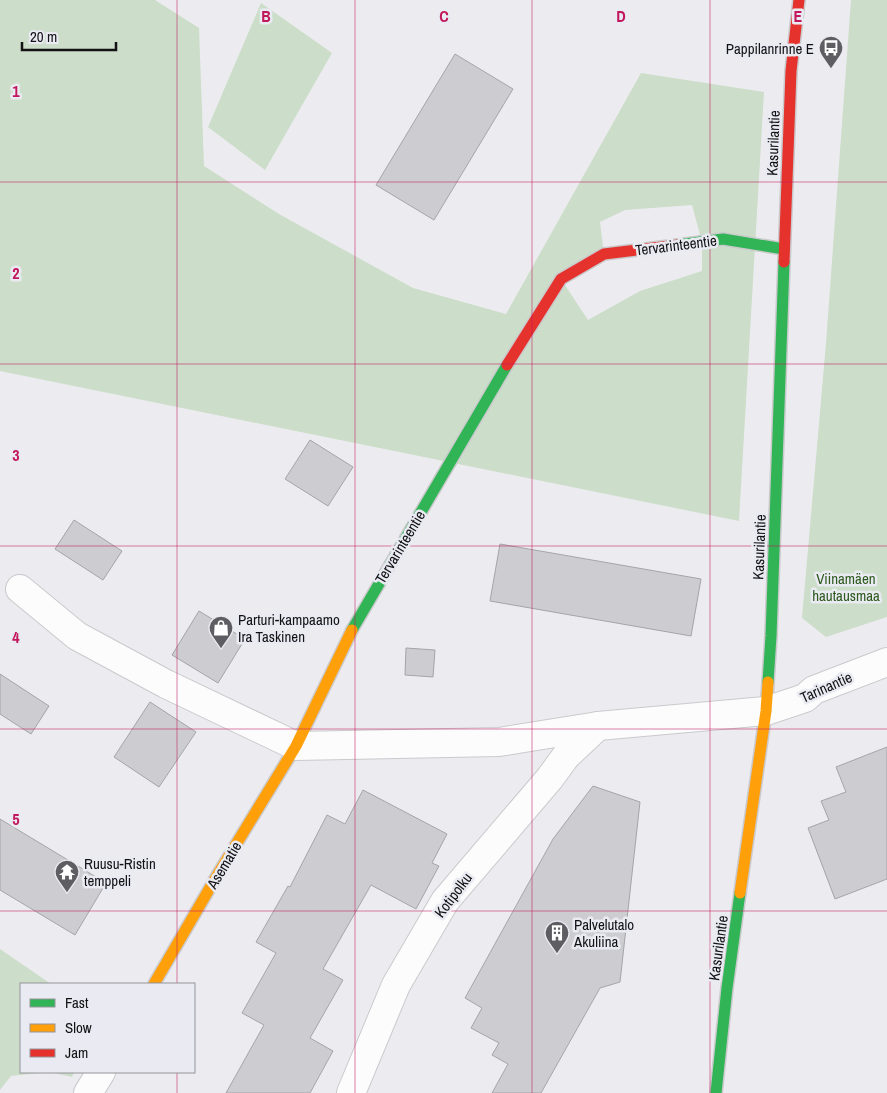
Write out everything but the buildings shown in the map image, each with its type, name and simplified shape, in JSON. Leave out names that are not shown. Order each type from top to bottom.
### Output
[{"type":"street","name":"Kasurilantie","points":[[716,1093],[729,978],[766,711],[771,636],[791,71],[799,0]]},
{"type":"street","name":"Tervarinteentie","points":[[296,746],[358,617],[560,279],[604,254],[723,239],[784,249]]},
{"type":"street","points":[[20,589],[77,636],[166,684],[296,746]]},
{"type":"street","name":"Tarinantie","points":[[296,746],[499,742],[598,726],[766,711],[805,698],[814,690],[887,662]]},
{"type":"street","name":"Kotipolku","points":[[351,1093],[396,985],[445,902],[550,778],[566,756],[598,726]]},
{"type":"street","name":"Asematie","points":[[155,983],[296,746]]},
{"type":"street","points":[[88,1093],[101,1073]]},
{"type":"green space","points":[[0,0],[155,0],[199,28],[204,166],[279,214],[413,288],[506,314],[641,73],[764,92],[739,521],[0,371]],"holes":[[[692,205],[702,242],[702,271],[640,291],[588,320],[561,279],[604,254],[600,222],[625,210]]]},
{"type":"green space","name":"Viinamäen hautausmaa","points":[[851,0],[887,0],[887,617],[826,637],[802,618],[826,343]]},
{"type":"green space","points":[[261,3],[332,53],[265,170],[208,127]]},
{"type":"green space","points":[[0,949],[50,983],[20,983],[20,1073],[40,1073],[11,1076],[0,1090]]},
{"type":"green space","points":[[54,1073],[74,1073],[72,1077]]},
{"type":"traffic: fast","points":[[678,245],[723,239],[784,249]]},
{"type":"traffic: fast","points":[[768,682],[784,262]]},
{"type":"traffic: fast","points":[[352,630],[507,365]]},
{"type":"traffic: fast","points":[[716,1093],[727,988],[740,893]]},
{"type":"traffic: slow","points":[[155,983],[296,746],[352,630]]},
{"type":"traffic: slow","points":[[740,893],[766,711],[768,682]]},
{"type":"traffic: jam","points":[[784,262],[791,71],[799,0]]},
{"type":"traffic: jam","points":[[507,365],[561,279],[604,254],[678,245]]},
{"type":"place","name":"Pappilanrinne E","points":[[831,69]]},
{"type":"place","name":"Parturi-kampaamo Ira Taskinen","points":[[221,649]]},
{"type":"place","name":"Ruusu-Ristin temppeli","points":[[67,893]]},
{"type":"place","name":"Palvelutalo Akuliina","points":[[557,954]]}]
